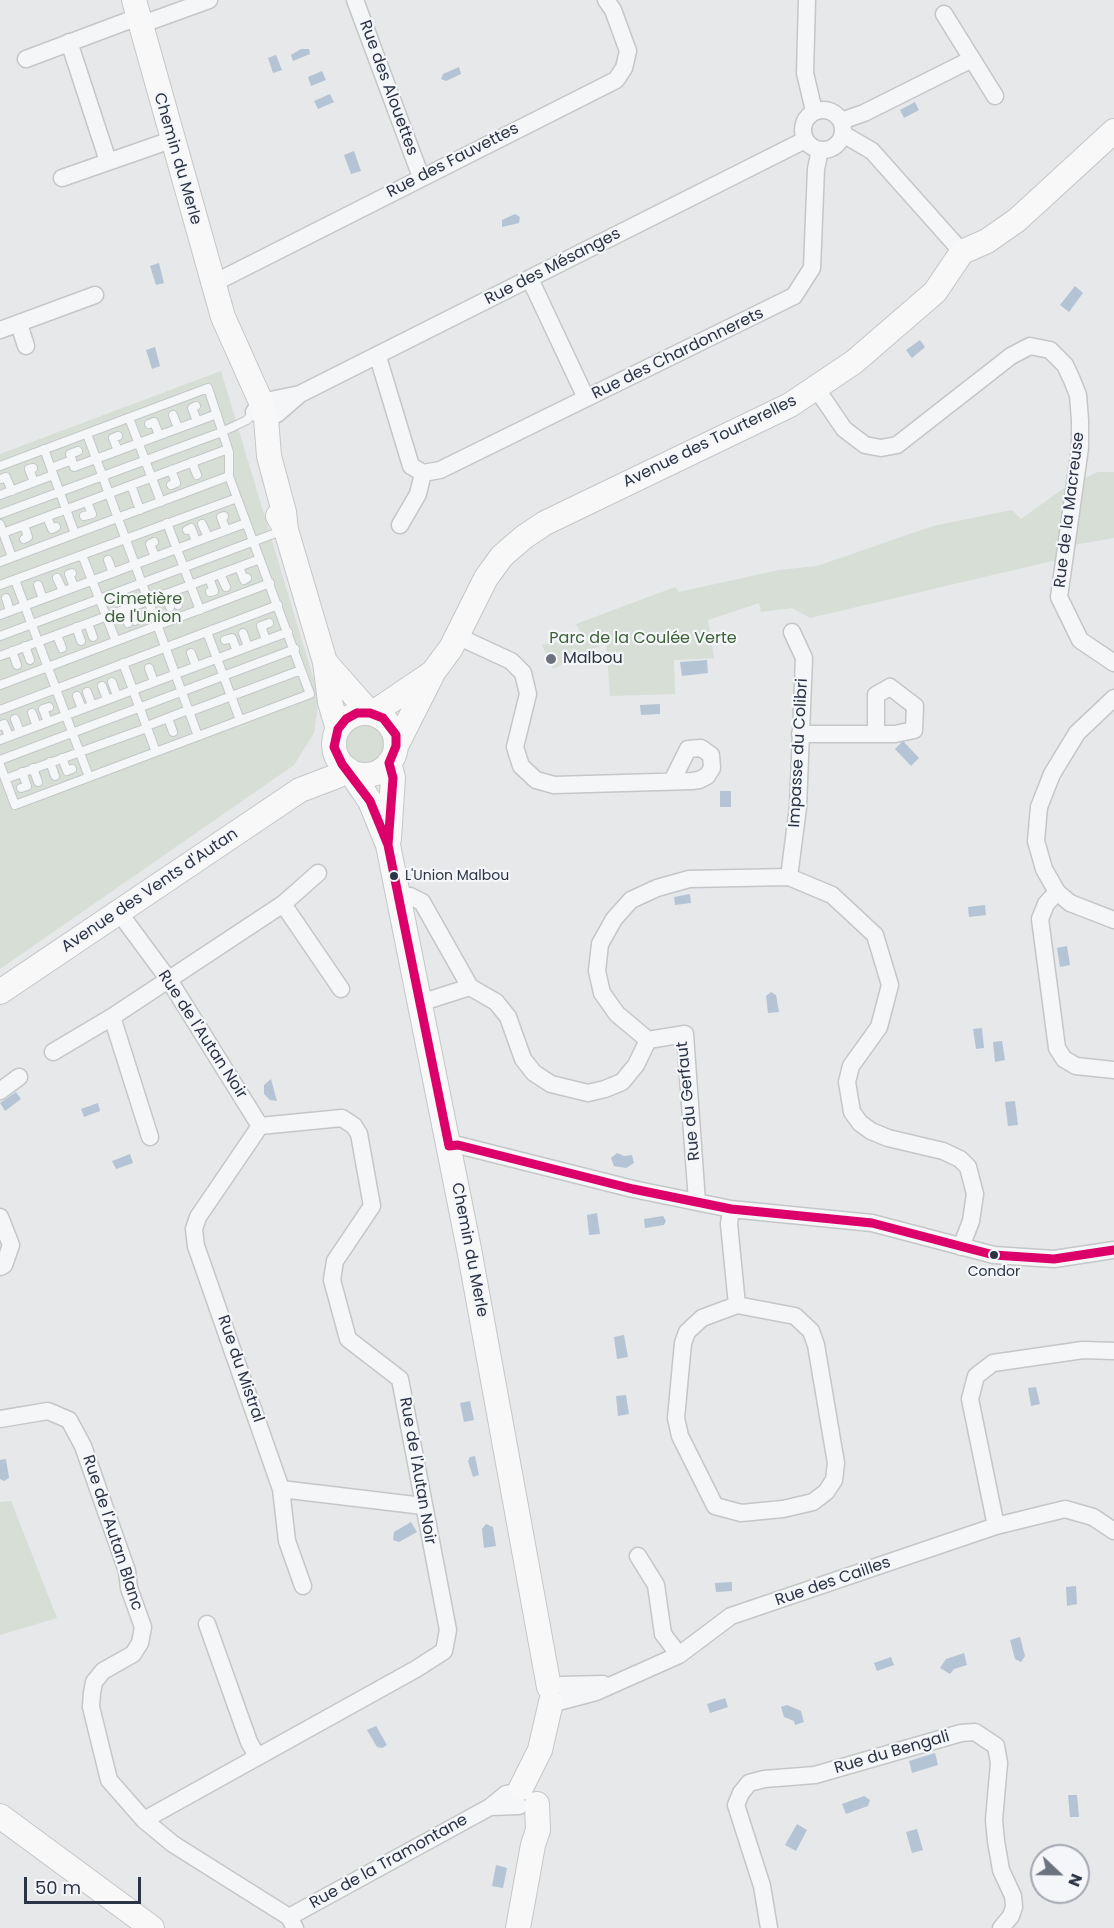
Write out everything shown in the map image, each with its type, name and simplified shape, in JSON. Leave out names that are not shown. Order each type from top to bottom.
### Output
[{"type":"street","points":[[26,59],[137,14],[209,0]]},
{"type":"street","name":"Rue des Alouettes","points":[[355,0],[421,177]]},
{"type":"street","name":"Rue des Fauvettes","points":[[212,284],[616,80],[624,68],[628,51],[613,10],[606,0]]},
{"type":"street","points":[[807,0],[805,73],[814,111]]},
{"type":"street","name":"Chemin du Merle","points":[[137,14],[223,318],[230,356],[260,410],[261,460],[325,662],[336,734]]},
{"type":"street","points":[[944,14],[994,96]]},
{"type":"street","points":[[69,42],[108,161]]},
{"type":"street","points":[[814,111],[804,124],[806,140],[820,150],[837,145],[842,127],[864,112],[970,60]]},
{"type":"street","points":[[814,111],[830,111],[842,127],[872,151],[962,252],[987,241],[1017,220],[1114,131]]},
{"type":"street","points":[[62,178],[171,140]]},
{"type":"street","name":"Rue des Mésanges","points":[[260,410],[277,414],[300,394],[378,357],[806,140]]},
{"type":"street","name":"Rue des Chardonnerets","points":[[423,473],[440,470],[794,296],[812,268],[816,169],[820,150]]},
{"type":"street","name":"Avenue des Tourterelles","points":[[393,755],[434,671],[457,636],[486,578],[502,556],[545,523],[790,405],[816,388],[854,362],[917,310],[935,292],[962,252]]},
{"type":"street","points":[[530,279],[586,398]]},
{"type":"street","points":[[0,330],[46,311],[95,295]]},
{"type":"street","points":[[19,324],[26,346]]},
{"type":"street","name":"Rue de la Macreuse","points":[[816,388],[844,429],[865,445],[881,448],[897,445],[1011,356],[1030,346],[1050,350],[1065,365],[1072,380],[1078,395],[1080,420],[1080,448],[1059,597],[1080,640],[1114,663]]},
{"type":"street","points":[[378,357],[411,466],[423,473],[418,494],[400,525]]},
{"type":"street","name":"Impasse du Colibri","points":[[789,877],[798,807],[804,658],[792,632]]},
{"type":"street","points":[[457,636],[511,661],[523,673],[528,694],[515,747],[521,766],[536,780],[554,785],[672,781]]},
{"type":"street","name":"Chemin du Merle","points":[[325,662],[371,713]]},
{"type":"street","name":"Avenue des Tourterelles","points":[[371,713],[434,671]]},
{"type":"street","points":[[1114,698],[1077,733],[1052,774],[1039,807],[1036,841],[1044,868],[1057,892],[1070,903],[1114,920]]},
{"type":"street","points":[[371,713],[391,725],[396,735],[393,755],[371,774],[347,769],[337,756],[336,734],[351,716],[371,713]]},
{"type":"street","name":"Avenue des Vents d'Autan","points":[[300,790],[336,734]]},
{"type":"street","points":[[800,734],[876,734]]},
{"type":"street","name":"Chemin du Merle","points":[[388,845],[393,755]]},
{"type":"street","name":"Chemin du Merle","points":[[347,769],[370,801],[388,845],[449,1146],[543,1656],[556,1694]]},
{"type":"street","name":"Avenue des Vents d'Autan","points":[[0,992],[300,790],[337,776],[347,769]]},
{"type":"street","points":[[53,1052],[112,1017],[283,904],[318,873]]},
{"type":"street","points":[[398,897],[410,896],[422,902],[470,987],[496,1002],[508,1017],[523,1059],[534,1073],[551,1084],[588,1093],[622,1082],[636,1065],[648,1040],[617,1014],[602,993],[597,971],[600,944],[614,919],[631,900],[657,888],[689,879],[789,877],[832,895],[875,935],[890,985],[879,1027],[851,1066],[848,1096],[852,1112],[860,1123],[872,1131],[888,1138],[943,1151],[960,1159],[968,1167],[975,1194],[971,1221],[961,1247]]},
{"type":"street","points":[[1057,892],[1046,904],[1040,919],[1057,1048],[1064,1059],[1076,1066],[1114,1070]]},
{"type":"street","points":[[283,904],[341,989]]},
{"type":"street","name":"Rue de l'Autan Noir","points":[[118,911],[169,980],[260,1126],[342,1118],[354,1126],[359,1134],[372,1206],[335,1261],[332,1280],[348,1339],[400,1379],[448,1630],[444,1651],[416,1669],[144,1820]]},
{"type":"street","points":[[420,1003],[470,987]]},
{"type":"street","points":[[112,1017],[150,1137]]},
{"type":"street","name":"Rue du Gerfaut","points":[[648,1040],[685,1034],[697,1202]]},
{"type":"street","points":[[0,1091],[19,1077]]},
{"type":"street","name":"Rue du Mistral","points":[[260,1126],[198,1217],[194,1228],[196,1246],[281,1489]]},
{"type":"street","points":[[449,1146],[458,1145],[731,1209],[872,1223],[994,1255],[1054,1259],[1114,1250]]},
{"type":"street","points":[[731,1209],[729,1224],[737,1305]]},
{"type":"street","points":[[0,1217],[11,1245],[4,1265],[0,1267]]},
{"type":"street","points":[[737,1305],[795,1316],[811,1331],[836,1463],[834,1480],[813,1502],[783,1509],[741,1513],[715,1506],[680,1436],[676,1418],[683,1343],[687,1332],[702,1318],[737,1305]]},
{"type":"street","points":[[996,1526],[970,1399],[976,1376],[993,1363],[1083,1350],[1114,1351]]},
{"type":"street","name":"Rue de l'Autan Blanc","points":[[0,1419],[48,1411],[69,1420],[83,1446],[127,1571],[129,1588],[143,1627],[140,1643],[133,1654],[110,1666],[94,1682],[92,1707],[109,1780],[144,1820],[173,1844],[292,1923]]},
{"type":"street","points":[[303,1586],[287,1541],[281,1489],[423,1506]]},
{"type":"street","name":"Rue des Cailles","points":[[556,1694],[596,1692],[610,1683],[678,1655],[731,1616],[996,1526],[1065,1509],[1093,1517],[1114,1531]]},
{"type":"street","points":[[638,1556],[656,1585],[663,1634],[678,1655]]},
{"type":"street","points":[[207,1624],[249,1742],[257,1756]]},
{"type":"street","points":[[518,1928],[533,1845],[526,1798],[552,1748],[556,1694]]},
{"type":"street","name":"Rue du Bengali","points":[[769,1928],[762,1887],[736,1805],[741,1793],[749,1783],[764,1779],[815,1775],[961,1733],[975,1732],[996,1746],[999,1763],[994,1820],[996,1841],[1001,1870],[1013,1896],[1014,1907],[1011,1916],[1001,1928]]},
{"type":"street","name":"Rue de la Tramontane","points":[[292,1923],[490,1807],[506,1794],[526,1798]]},
{"type":"street","points":[[0,1816],[152,1928]]},
{"type":"lane","points":[[0,466],[208,388],[228,449],[229,476],[310,694],[15,805],[0,765]]},
{"type":"lane","points":[[196,406],[192,408],[197,421]]},
{"type":"lane","points":[[0,514],[222,432],[247,420],[260,410]]},
{"type":"lane","points":[[78,451],[70,454],[74,467],[217,414]]},
{"type":"lane","points":[[173,415],[178,428]]},
{"type":"lane","points":[[129,418],[160,502]]},
{"type":"lane","points":[[148,424],[154,422],[159,435]]},
{"type":"lane","points":[[87,434],[198,736]]},
{"type":"lane","points":[[118,436],[113,438],[118,451]]},
{"type":"lane","points":[[3,533],[228,449]]},
{"type":"lane","points":[[44,450],[75,534]]},
{"type":"lane","points":[[0,495],[34,482],[72,460]]},
{"type":"lane","points":[[192,462],[197,475]]},
{"type":"lane","points":[[33,468],[29,469],[34,482]]},
{"type":"lane","points":[[171,470],[176,483],[171,485]]},
{"type":"lane","points":[[0,562],[229,476]]},
{"type":"lane","points":[[1,479],[6,477],[12,491]]},
{"type":"lane","points":[[131,485],[140,510]]},
{"type":"lane","points":[[0,585],[237,498]]},
{"type":"lane","points":[[84,516],[92,514],[87,502]]},
{"type":"lane","points":[[224,516],[221,517],[226,530]]},
{"type":"lane","points":[[47,517],[52,529],[56,527]]},
{"type":"lane","points":[[0,615],[246,522]]},
{"type":"lane","points":[[167,523],[200,610]]},
{"type":"lane","points":[[0,524],[12,557]]},
{"type":"lane","points":[[202,524],[208,537]]},
{"type":"lane","points":[[24,525],[28,537],[24,539]]},
{"type":"lane","points":[[187,530],[191,528],[196,541]]},
{"type":"lane","points":[[0,636],[183,566],[285,530]]},
{"type":"lane","points":[[154,542],[150,544],[155,556]]},
{"type":"lane","points":[[82,555],[116,641]]},
{"type":"lane","points":[[0,656],[260,559]]},
{"type":"lane","points":[[108,560],[113,573]]},
{"type":"lane","points":[[239,567],[244,580],[247,578]]},
{"type":"lane","points":[[72,573],[69,574],[74,587]]},
{"type":"lane","points":[[220,574],[226,586]]},
{"type":"lane","points":[[57,578],[63,591]]},
{"type":"lane","points":[[209,578],[214,591],[210,592]]},
{"type":"lane","points":[[15,580],[89,777]]},
{"type":"lane","points":[[0,685],[270,583]]},
{"type":"lane","points":[[38,585],[43,599]]},
{"type":"lane","points":[[169,593],[174,606]]},
{"type":"lane","points":[[6,598],[10,611]]},
{"type":"lane","points":[[0,710],[278,605]]},
{"type":"lane","points":[[127,608],[132,622]]},
{"type":"lane","points":[[88,623],[93,637]]},
{"type":"lane","points":[[266,640],[261,626],[269,623]]},
{"type":"lane","points":[[76,627],[81,641]]},
{"type":"lane","points":[[207,632],[240,720]]},
{"type":"lane","points":[[0,726],[4,724],[4,738],[288,632]]},
{"type":"lane","points":[[243,633],[248,647]]},
{"type":"lane","points":[[57,635],[62,648]]},
{"type":"lane","points":[[225,640],[232,638],[237,651]]},
{"type":"lane","points":[[25,646],[30,660]]},
{"type":"lane","points":[[0,760],[295,649]]},
{"type":"lane","points":[[12,651],[16,665]]},
{"type":"lane","points":[[191,653],[196,666]]},
{"type":"lane","points":[[123,663],[156,752]]},
{"type":"lane","points":[[149,668],[154,682]]},
{"type":"lane","points":[[5,779],[301,670]]},
{"type":"lane","points":[[279,679],[282,689]]},
{"type":"lane","points":[[112,682],[117,696]]},
{"type":"lane","points":[[102,686],[107,699]]},
{"type":"lane","points":[[255,688],[258,698]]},
{"type":"lane","points":[[87,692],[92,705]]},
{"type":"lane","points":[[77,696],[82,709]]},
{"type":"lane","points":[[211,705],[215,715]]},
{"type":"lane","points":[[48,722],[43,709],[49,707]]},
{"type":"lane","points":[[32,713],[37,726]]},
{"type":"lane","points":[[168,718],[173,732]]},
{"type":"lane","points":[[15,719],[20,732]]},
{"type":"lane","points":[[62,758],[66,771],[72,769]]},
{"type":"lane","points":[[50,762],[55,776]]},
{"type":"lane","points":[[33,768],[38,782]]},
{"type":"lane","points":[[21,788],[27,786],[22,772]]},
{"type":"green space","name":"Cimetière de l'Union","points":[[221,371],[319,697],[314,733],[294,765],[0,969],[0,454]]},
{"type":"green space","name":"Parc de la Coulée Verte","points":[[1098,472],[1114,472],[1114,538],[1074,545],[1072,559],[1052,561],[810,618],[792,608],[761,612],[759,603],[708,620],[714,658],[674,660],[675,694],[610,696],[606,643],[553,669],[542,645],[558,642],[580,632],[576,624],[675,587],[679,592],[779,570],[817,566],[933,526],[1012,510],[1021,519],[1064,488]]},
{"type":"green space","points":[[365,722],[381,729],[388,745],[381,761],[365,768],[349,761],[342,745],[349,729]]},
{"type":"green space","points":[[11,1501],[57,1618],[0,1635],[0,1502]]},
{"type":"water","points":[[301,49],[309,49],[310,54],[293,61],[291,55]]},
{"type":"water","points":[[276,55],[282,70],[273,73],[268,58]]},
{"type":"water","points":[[459,67],[461,74],[446,81],[441,79],[443,74]]},
{"type":"water","points":[[322,71],[326,80],[311,86],[308,77]]},
{"type":"water","points":[[330,94],[334,102],[318,109],[314,101]]},
{"type":"water","points":[[915,102],[919,110],[904,118],[900,110]]},
{"type":"water","points":[[354,151],[361,171],[351,174],[344,155]]},
{"type":"water","points":[[515,214],[520,217],[519,223],[502,227],[502,220]]},
{"type":"water","points":[[159,263],[164,283],[156,285],[150,266]]},
{"type":"water","points":[[1075,286],[1083,293],[1069,312],[1060,305]]},
{"type":"water","points":[[920,340],[925,347],[912,358],[906,350]]},
{"type":"water","points":[[155,347],[160,366],[152,369],[146,350]]},
{"type":"water","points":[[707,660],[708,673],[682,676],[680,662]]},
{"type":"water","points":[[660,704],[660,714],[641,715],[640,705]]},
{"type":"water","points":[[903,741],[919,758],[911,766],[895,749]]},
{"type":"water","points":[[720,791],[731,791],[731,807],[720,807]]},
{"type":"water","points":[[690,894],[691,903],[675,905],[674,897]]},
{"type":"water","points":[[985,905],[986,915],[969,917],[968,907]]},
{"type":"water","points":[[1067,946],[1070,965],[1060,967],[1057,948]]},
{"type":"water","points":[[771,992],[776,995],[779,1012],[768,1013],[766,996]]},
{"type":"water","points":[[982,1028],[984,1048],[976,1049],[973,1029]]},
{"type":"water","points":[[1002,1041],[1005,1060],[995,1062],[993,1042]]},
{"type":"water","points":[[271,1079],[277,1101],[270,1100],[264,1094],[264,1085]]},
{"type":"water","points":[[16,1092],[21,1099],[5,1111],[0,1103]]},
{"type":"water","points":[[1015,1101],[1018,1125],[1008,1126],[1005,1102]]},
{"type":"water","points":[[98,1103],[100,1111],[84,1117],[81,1109]]},
{"type":"water","points":[[617,1153],[624,1156],[632,1155],[634,1163],[626,1168],[614,1166],[611,1158]]},
{"type":"water","points":[[130,1154],[133,1163],[116,1169],[112,1161]]},
{"type":"water","points":[[597,1213],[600,1234],[589,1235],[587,1215]]},
{"type":"water","points":[[663,1216],[666,1221],[664,1225],[645,1228],[644,1219]]},
{"type":"water","points":[[624,1335],[628,1357],[617,1359],[614,1337]]},
{"type":"water","points":[[1036,1387],[1040,1404],[1031,1406],[1028,1388]]},
{"type":"water","points":[[626,1395],[629,1414],[618,1416],[616,1396]]},
{"type":"water","points":[[470,1401],[474,1420],[464,1422],[460,1403]]},
{"type":"water","points":[[475,1456],[479,1475],[473,1477],[468,1461],[470,1457]]},
{"type":"water","points":[[6,1459],[9,1478],[4,1481],[0,1479],[0,1460]]},
{"type":"water","points":[[411,1522],[417,1532],[399,1542],[393,1540],[394,1532]]},
{"type":"water","points":[[486,1524],[493,1527],[496,1546],[484,1548],[482,1529]]},
{"type":"water","points":[[732,1582],[732,1591],[716,1592],[715,1583]]},
{"type":"water","points":[[1076,1586],[1077,1604],[1067,1606],[1066,1587]]},
{"type":"water","points":[[1020,1637],[1025,1656],[1021,1662],[1015,1659],[1010,1640]]},
{"type":"water","points":[[964,1653],[967,1665],[954,1669],[950,1674],[940,1668],[946,1659]]},
{"type":"water","points":[[891,1657],[894,1665],[877,1671],[874,1663]]},
{"type":"water","points":[[725,1698],[728,1707],[710,1713],[707,1704]]},
{"type":"water","points":[[787,1705],[801,1711],[804,1722],[795,1725],[794,1721],[784,1717],[781,1707]]},
{"type":"water","points":[[376,1726],[387,1745],[382,1748],[377,1747],[367,1730]]},
{"type":"water","points":[[935,1753],[938,1765],[912,1773],[909,1761]]},
{"type":"water","points":[[1068,1795],[1077,1795],[1079,1817],[1070,1817]]},
{"type":"water","points":[[864,1796],[870,1800],[868,1806],[846,1814],[842,1804]]},
{"type":"water","points":[[797,1824],[807,1830],[796,1851],[785,1845]]},
{"type":"water","points":[[917,1829],[923,1850],[912,1853],[906,1832]]},
{"type":"water","points":[[496,1865],[507,1868],[503,1888],[492,1886]]},
{"type":"transit line","points":[[357,713],[370,713],[383,718],[396,735],[396,746],[389,763],[393,778],[388,845],[370,801],[342,764],[334,747],[338,729],[346,719],[357,713]]},
{"type":"transit line","points":[[388,845],[449,1146]]},
{"type":"transit line","points":[[449,1146],[458,1145],[633,1189],[731,1209],[872,1223],[994,1255],[1054,1259],[1114,1250]]},
{"type":"place","name":"Malbou","points":[[551,659]]},
{"type":"place","name":"L'Union Malbou","points":[[394,876]]},
{"type":"place","name":"Condor","points":[[994,1255]]}]
